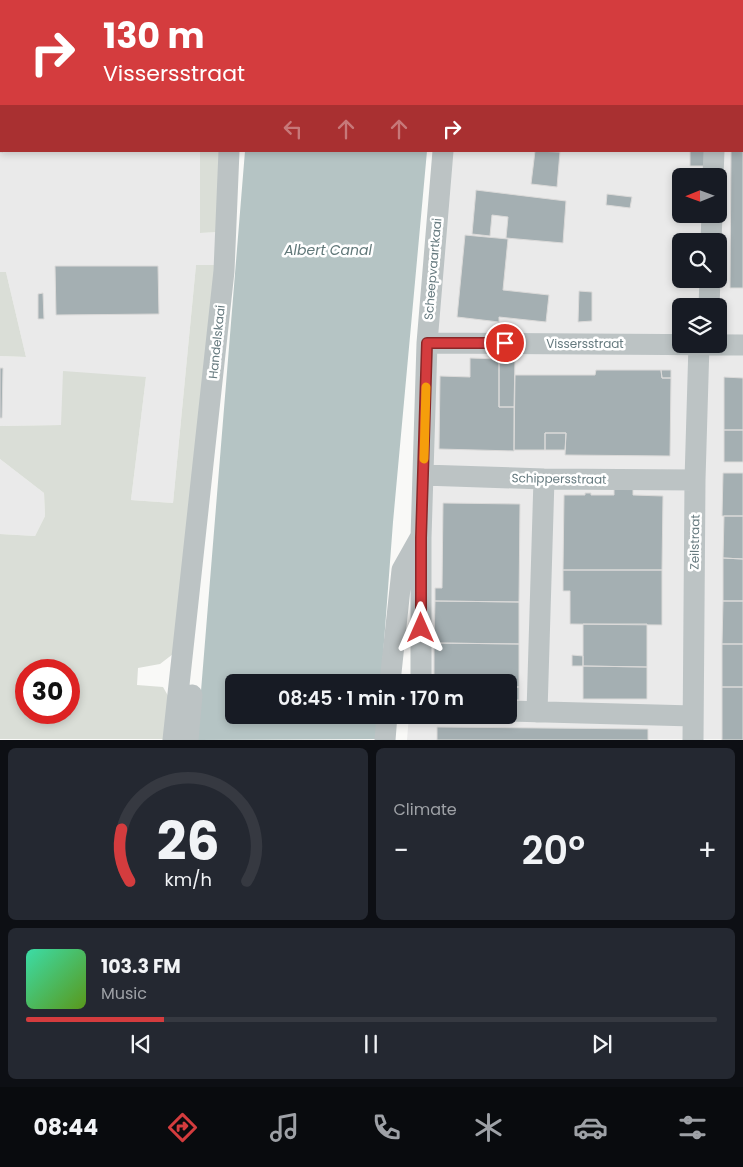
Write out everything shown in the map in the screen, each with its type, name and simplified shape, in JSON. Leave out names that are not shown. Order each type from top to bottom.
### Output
[{"type":"street","name":"Handelskaai","points":[[173,740],[224,271],[229,152]]},
{"type":"street","name":"Scheepvaartkaai","points":[[421,674],[421,538],[427,343],[443,152]]},
{"type":"street","points":[[713,168],[714,152]]},
{"type":"street","name":"Vissersstraat","points":[[427,343],[672,344]]},
{"type":"street","name":"Vissersstraat","points":[[727,345],[743,345]]},
{"type":"street","name":"Zeilstraat","points":[[693,740],[695,480],[700,353]]},
{"type":"street","name":"Schippersstraat","points":[[423,475],[544,479],[695,480]]},
{"type":"street","points":[[537,712],[544,479]]},
{"type":"street","name":"Handelskaai","points":[[188,740],[203,556],[196,532]]},
{"type":"street","name":"Scheepvaartkaai","points":[[391,674],[402,570],[421,538]]},
{"type":"street","points":[[517,711],[693,716]]},
{"type":"street","points":[[385,740],[386,724]]},
{"type":"shaded area","points":[[0,152],[200,152],[200,233],[219,232],[217,265],[196,265],[173,503],[131,500],[146,377],[61,425],[0,426],[0,356],[26,357],[6,272],[0,272]]},
{"type":"shaded area","points":[[200,152],[220,152],[219,232],[200,233]]},
{"type":"shaded area","points":[[447,152],[743,152],[743,739],[407,740],[408,724],[517,724],[517,674],[412,674]]},
{"type":"shaded area","points":[[196,265],[217,265],[173,654],[160,664],[138,668],[137,685],[163,687],[171,701],[166,739],[0,739],[0,534],[35,536],[45,516],[44,493],[0,459],[0,426],[61,425],[63,371],[146,377],[131,500],[173,503]]},
{"type":"shaded area","points":[[0,272],[6,272],[26,357],[0,356]]},
{"type":"shaded area","points":[[0,459],[44,493],[45,516],[35,536],[0,534]]},
{"type":"water","name":"Albert Canal","points":[[245,152],[427,152],[393,522],[382,674],[225,674],[225,724],[379,724],[378,739],[197,740]]},
{"type":"building","points":[[535,152],[560,152],[557,187],[531,184]]},
{"type":"building","points":[[690,152],[705,152],[705,166],[690,166]]},
{"type":"building","points":[[731,152],[743,152],[743,288],[730,288]]},
{"type":"building","points":[[476,190],[566,201],[563,243],[506,238],[508,217],[492,215],[490,236],[472,234]]},
{"type":"building","points":[[607,194],[632,197],[630,208],[606,205]]},
{"type":"building","points":[[465,235],[508,239],[503,290],[549,295],[546,322],[499,317],[499,322],[457,317]]},
{"type":"building","points":[[55,266],[158,266],[159,314],[56,315]]},
{"type":"building","points":[[579,291],[592,292],[592,321],[578,322]]},
{"type":"building","points":[[43,293],[44,319],[38,319],[38,294]]},
{"type":"building","points":[[470,358],[499,359],[499,407],[514,407],[514,451],[439,449],[440,376],[470,377]]},
{"type":"building","points":[[499,359],[515,359],[514,407],[499,407]]},
{"type":"building","points":[[0,368],[3,368],[2,418],[0,418]]},
{"type":"building","points":[[596,370],[661,370],[662,378],[671,378],[670,456],[565,455],[566,433],[545,433],[545,450],[514,450],[515,375],[595,375]]},
{"type":"building","points":[[661,370],[671,370],[671,378],[662,378]]},
{"type":"building","points":[[724,377],[743,378],[743,430],[724,430]]},
{"type":"building","points":[[724,430],[743,430],[743,462],[724,462]]},
{"type":"building","points":[[545,433],[566,433],[565,450],[545,450]]},
{"type":"building","points":[[723,473],[743,473],[743,516],[722,516]]},
{"type":"building","points":[[614,488],[633,489],[633,495],[663,496],[662,570],[563,570],[564,495],[585,495],[585,493],[591,493],[591,495],[614,495]]},
{"type":"building","points":[[443,503],[520,504],[519,602],[435,601],[435,588],[442,588]]},
{"type":"building","points":[[724,516],[743,516],[743,559],[723,558]]},
{"type":"building","points":[[723,558],[743,559],[743,601],[723,601]]},
{"type":"building","points":[[563,570],[662,570],[662,625],[570,624],[570,591],[563,591]]},
{"type":"building","points":[[435,601],[519,602],[519,644],[434,643]]},
{"type":"building","points":[[723,601],[743,601],[743,644],[722,644]]},
{"type":"building","points":[[583,624],[647,624],[647,667],[583,666]]},
{"type":"building","points":[[434,643],[519,644],[519,687],[517,687],[517,674],[434,674]]},
{"type":"building","points":[[722,644],[743,644],[743,687],[722,687]]},
{"type":"building","points":[[572,655],[583,656],[583,666],[572,666]]},
{"type":"building","points":[[583,666],[647,667],[647,699],[583,699]]},
{"type":"building","points":[[517,687],[519,687],[519,700],[517,700]]},
{"type":"building","points":[[722,687],[743,687],[743,740],[722,740]]},
{"type":"building","points":[[437,727],[648,729],[648,740],[437,740]]},
{"type":"slow traffic","points":[[424,459],[426,387]]},
{"type":"route","points":[[421,628],[421,538],[427,343],[505,343]]}]
